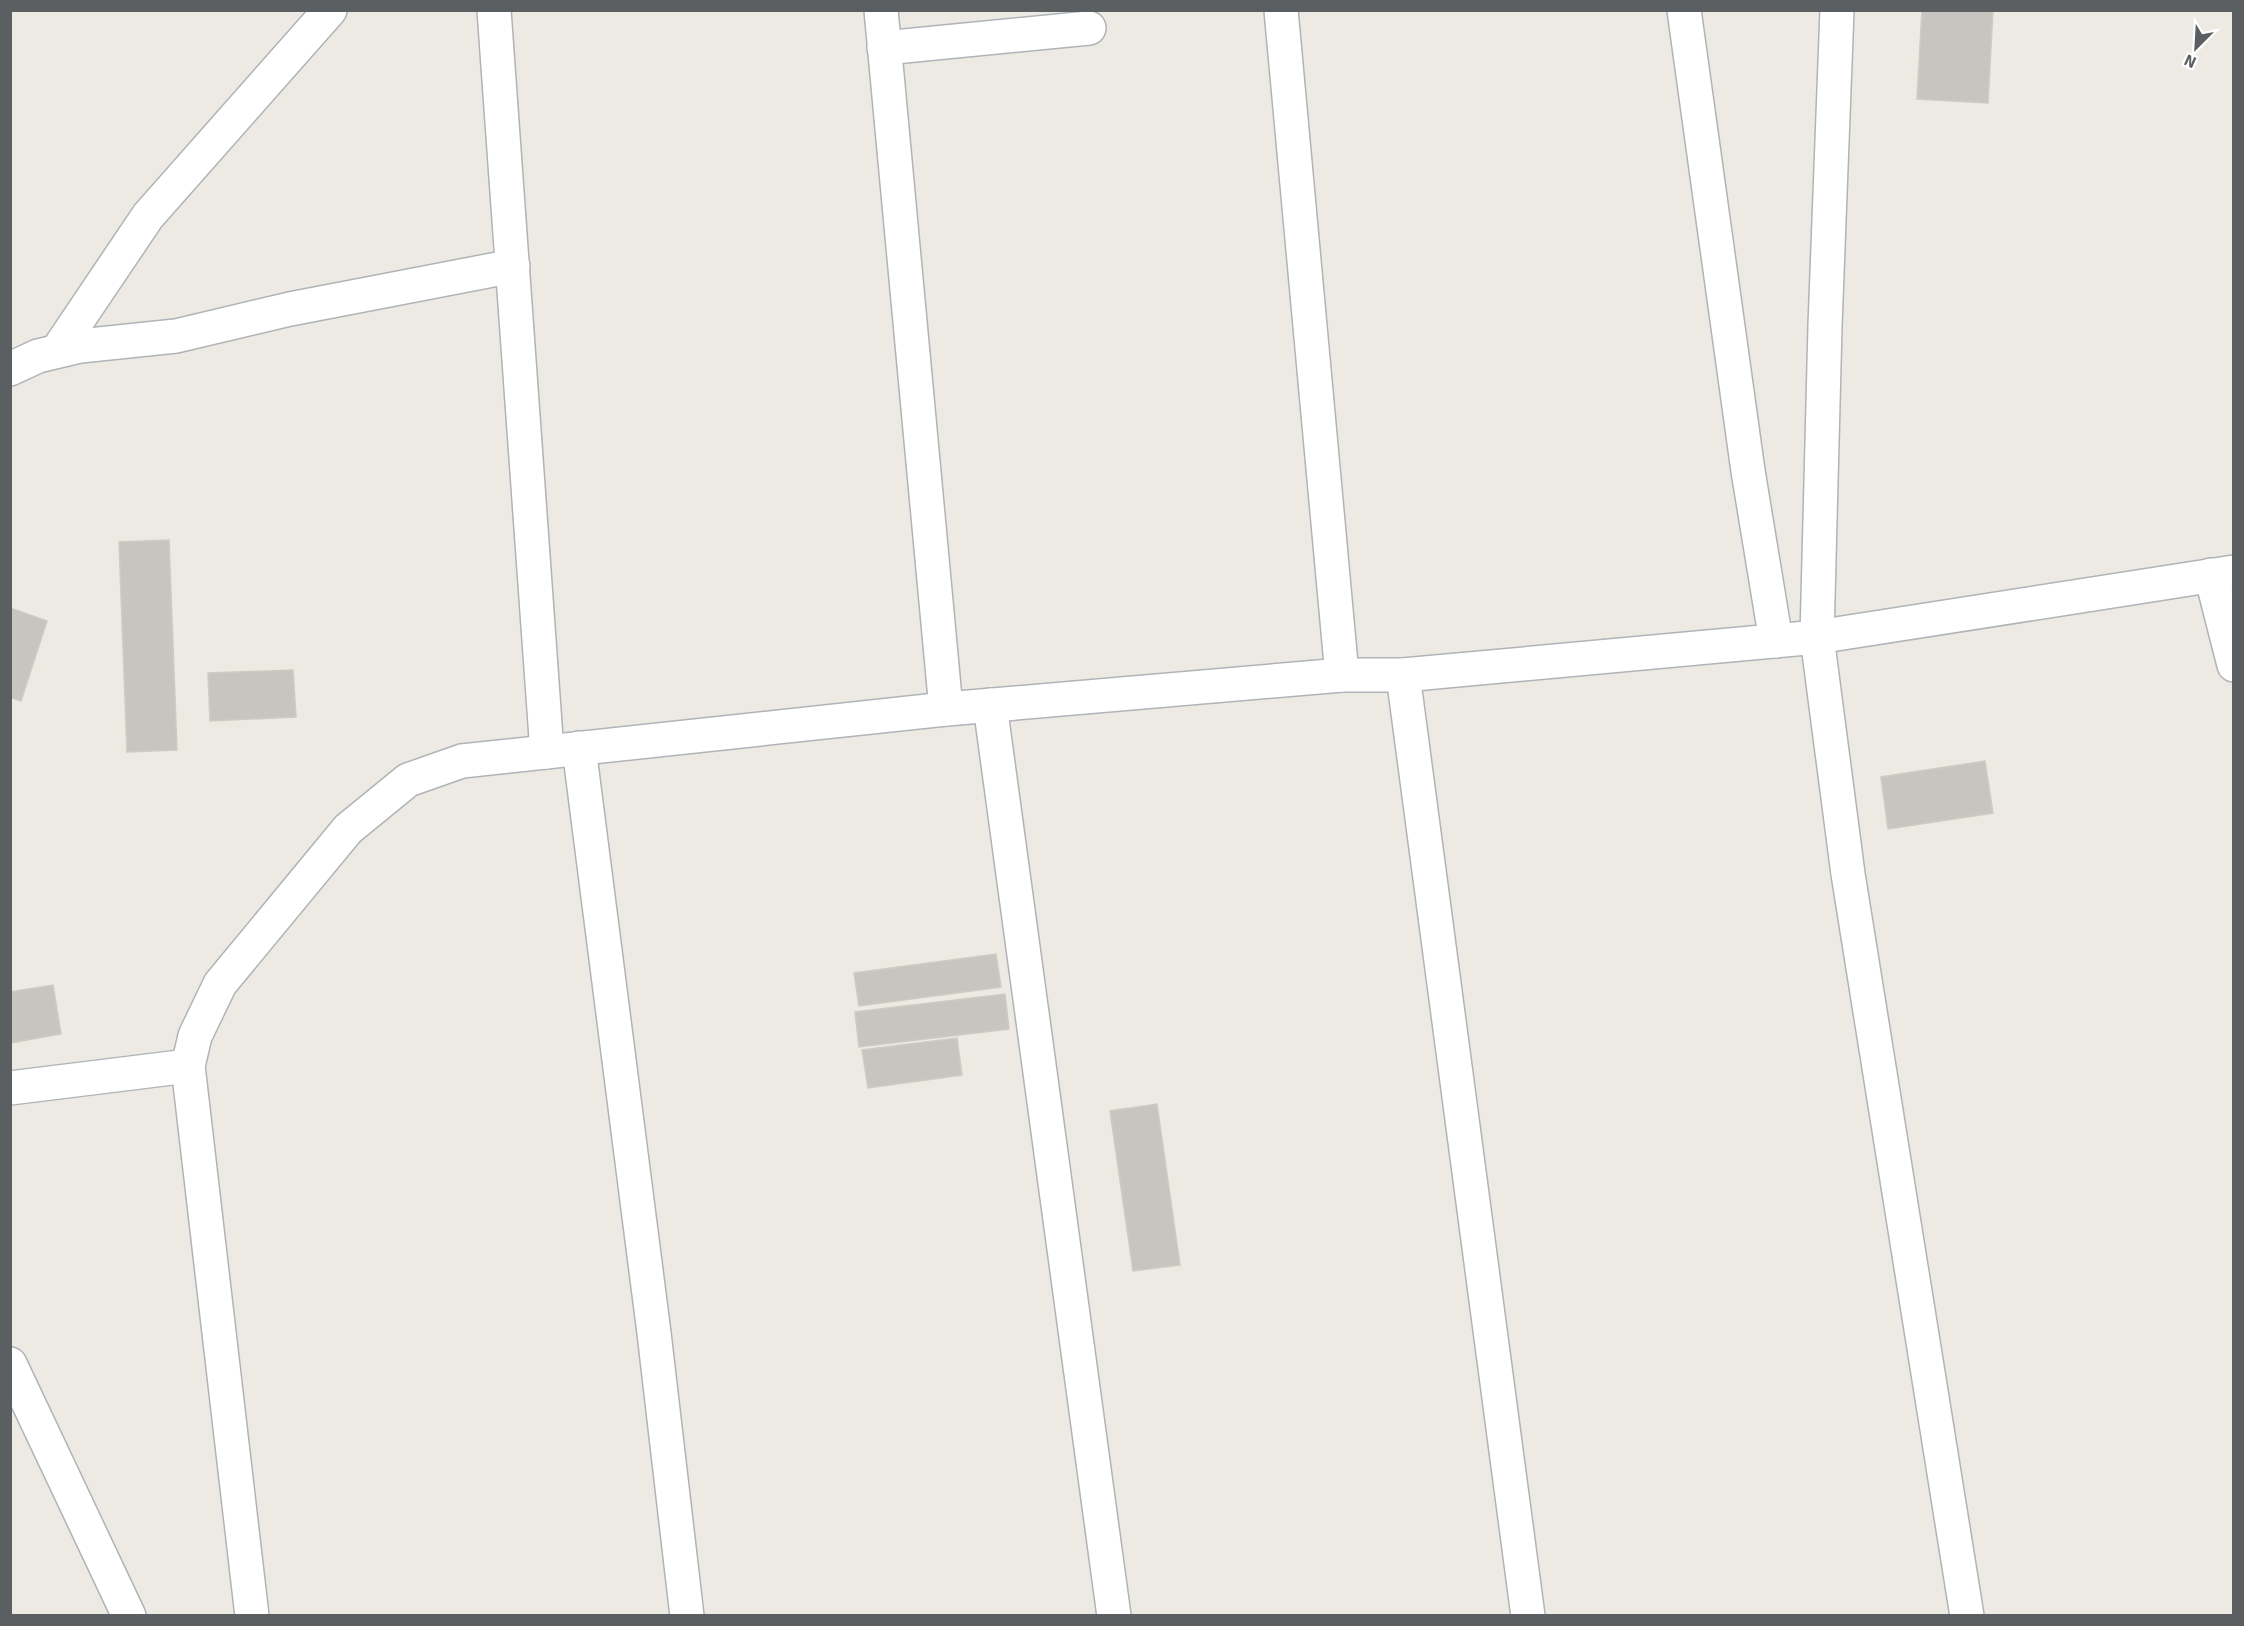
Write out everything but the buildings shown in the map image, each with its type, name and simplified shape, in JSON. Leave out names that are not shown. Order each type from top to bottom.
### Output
[{"type":"street","points":[[57,351],[148,216],[330,10]]},
{"type":"street","points":[[494,10],[547,752]]},
{"type":"street","points":[[881,10],[946,709]]},
{"type":"street","points":[[1281,10],[1342,675]]},
{"type":"street","points":[[1684,10],[1748,471],[1776,640]]},
{"type":"street","points":[[1837,10],[1825,326],[1817,637],[1851,897],[1967,1616]]},
{"type":"street","points":[[884,48],[1089,28]]},
{"type":"street","points":[[10,369],[26,360],[57,351],[176,336],[290,309],[513,266]]},
{"type":"street","points":[[252,1616],[188,1066],[195,1036],[219,984],[348,829],[408,780],[462,761],[946,709],[1342,675],[1403,675],[1817,637],[2222,573],[2234,665]]},
{"type":"street","points":[[1403,675],[1528,1616]]},
{"type":"street","points":[[990,705],[1114,1616]]},
{"type":"street","points":[[579,748],[654,1333],[687,1616]]},
{"type":"street","points":[[10,1088],[188,1066]]},
{"type":"street","points":[[10,1364],[129,1616]]}]
